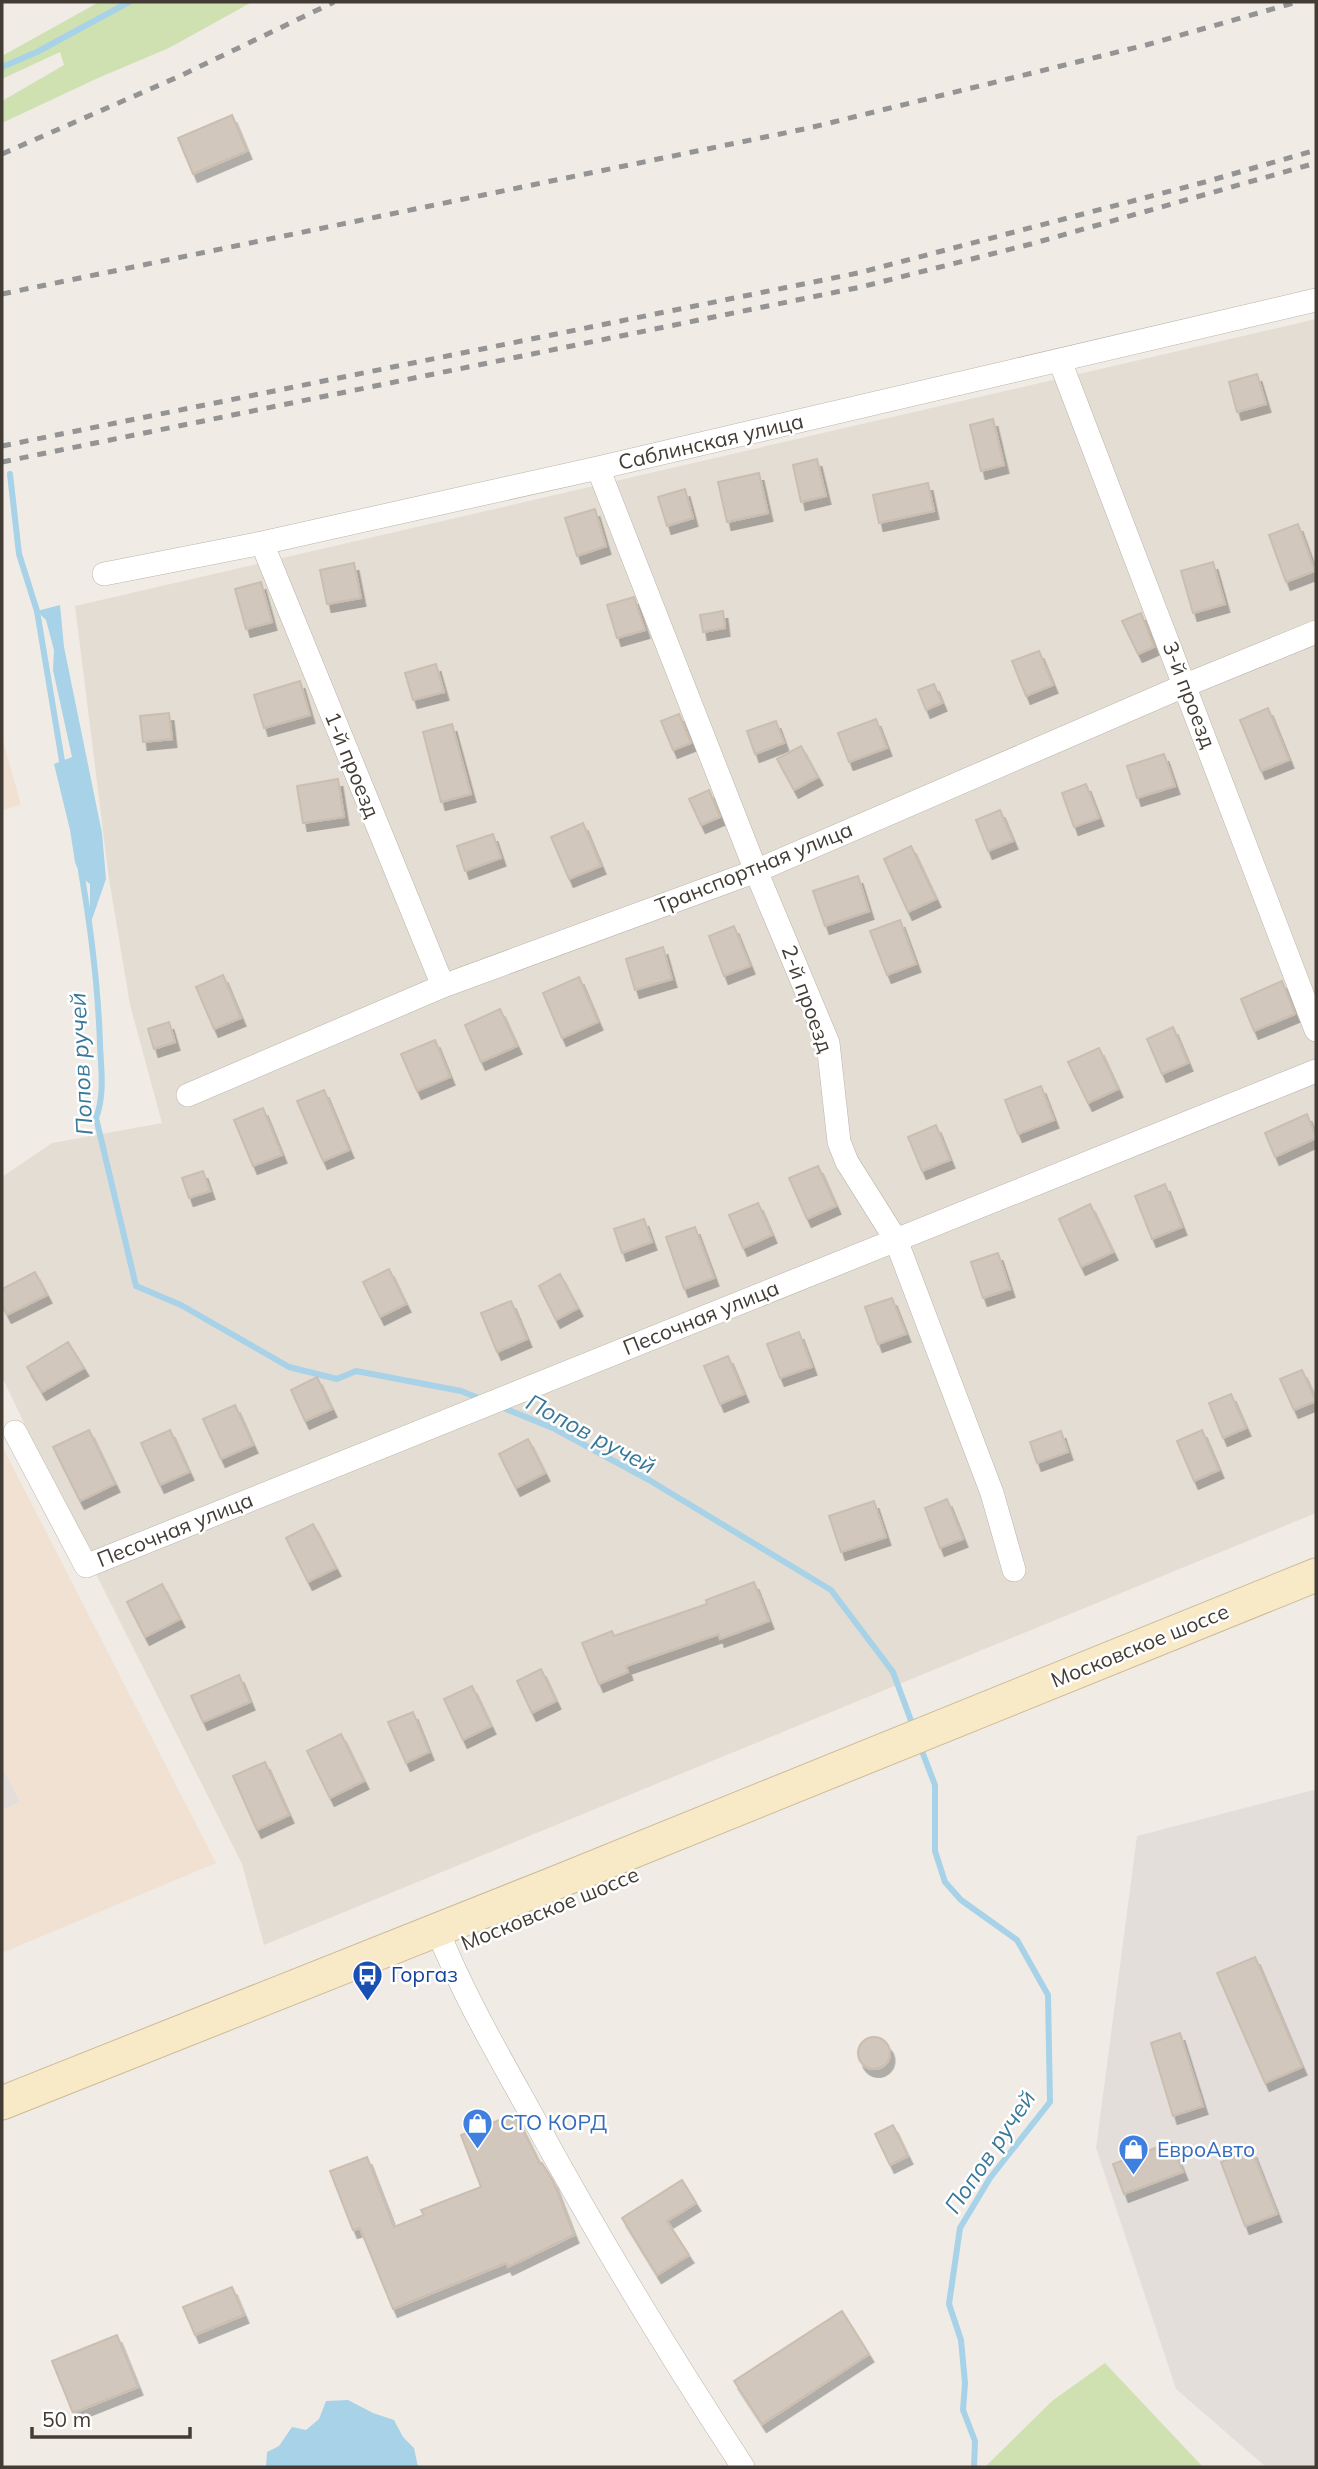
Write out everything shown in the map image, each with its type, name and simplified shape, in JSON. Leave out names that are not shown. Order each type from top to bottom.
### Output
[{"type":"main road","name":"Московское шоссе","points":[[2,2127],[441,1940],[968,1728],[1316,1575]]},
{"type":"main road","name":"Московское шоссе","points":[[968,1728],[1316,1600]]},
{"type":"main road","name":"Московское шоссе","points":[[2,2103],[441,1940]]},
{"type":"street","name":"Саблинская улица","points":[[104,574],[262,544],[598,468],[1316,299]]},
{"type":"street","name":"3-й проезд","points":[[1060,361],[1316,1030]]},
{"type":"street","name":"2-й проезд","points":[[598,468],[756,871],[828,1043],[839,1142],[847,1162],[896,1240],[992,1493],[1014,1570]]},
{"type":"street","name":"1-й проезд","points":[[262,544],[443,986]]},
{"type":"street","name":"Транспортная улица","points":[[188,1096],[443,986],[756,871],[1186,685],[1316,632]]},
{"type":"street","name":"Песочная улица","points":[[15,1432],[86,1566],[1316,1071]]},
{"type":"street","points":[[441,1940],[457,1979],[585,2214],[686,2380],[743,2467]]},
{"type":"shaded area","points":[[1316,319],[1316,1513],[264,1945],[242,1864],[100,1582],[2,1377],[2,1177],[52,1143],[162,1123],[130,1005],[109,879],[75,606]]},
{"type":"shaded area","points":[[2,737],[21,805],[2,810]]},
{"type":"shaded area","points":[[2,1446],[216,1863],[2,1953],[2,1810],[20,1802],[2,1767]]},
{"type":"shaded area","points":[[2,1767],[20,1802],[2,1810]]},
{"type":"shaded area","points":[[1316,1791],[1316,2467],[1266,2467],[1176,2389],[1096,2148],[1137,1836]]},
{"type":"green space","points":[[99,2],[252,2],[169,48],[2,123],[2,101],[64,65],[60,52],[2,79],[2,56]]},
{"type":"green space","points":[[1105,2363],[1203,2467],[985,2467],[1052,2401]]},
{"type":"water","points":[[60,605],[64,647],[102,833],[106,879],[90,925],[90,884],[81,877],[75,862],[54,764],[72,757],[53,670],[54,650],[46,620],[37,611]]},
{"type":"water","points":[[348,2400],[394,2420],[403,2437],[414,2448],[418,2467],[266,2467],[267,2452],[279,2446],[292,2427],[306,2430],[319,2419],[326,2401]]},
{"type":"building","points":[[232,115],[247,151],[193,174],[178,138]]},
{"type":"building","points":[[1257,374],[1266,404],[1237,412],[1229,382]]},
{"type":"building","points":[[993,419],[1004,465],[981,471],[970,425]]},
{"type":"building","points":[[817,459],[826,496],[801,502],[793,465]]},
{"type":"building","points":[[759,473],[768,513],[727,522],[718,482]]},
{"type":"building","points":[[928,483],[934,511],[879,523],[873,495]]},
{"type":"building","points":[[685,489],[693,518],[667,526],[658,497]]},
{"type":"building","points":[[595,509],[606,546],[577,556],[565,518]]},
{"type":"building","points":[[1298,524],[1315,571],[1286,582],[1269,535]]},
{"type":"building","points":[[1213,562],[1225,604],[1193,613],[1181,571]]},
{"type":"building","points":[[354,563],[361,598],[327,604],[320,570]]},
{"type":"building","points":[[261,582],[272,622],[246,629],[235,589]]},
{"type":"building","points":[[634,597],[645,630],[617,638],[607,605]]},
{"type":"building","points":[[723,611],[725,628],[703,632],[700,615]]},
{"type":"building","points":[[1141,613],[1154,647],[1138,654],[1122,621]]},
{"type":"building","points":[[1039,651],[1053,685],[1026,696],[1012,661]]},
{"type":"building","points":[[436,664],[444,692],[413,700],[405,673]]},
{"type":"building","points":[[300,681],[310,715],[264,728],[254,695]]},
{"type":"building","points":[[934,684],[942,703],[926,710],[918,690]]},
{"type":"building","points":[[1268,708],[1289,760],[1261,771],[1240,720]]},
{"type":"building","points":[[169,713],[172,739],[143,742],[140,716]]},
{"type":"building","points":[[679,714],[691,743],[673,750],[661,721]]},
{"type":"building","points":[[876,719],[887,748],[849,762],[838,733]]},
{"type":"building","points":[[776,721],[784,743],[755,754],[747,731]]},
{"type":"building","points":[[452,724],[471,794],[441,802],[423,732]]},
{"type":"building","points":[[801,746],[818,777],[794,790],[777,759]]},
{"type":"building","points":[[1164,754],[1175,786],[1137,798],[1127,766]]},
{"type":"building","points":[[338,779],[344,817],[303,823],[297,786]]},
{"type":"building","points":[[1086,784],[1099,818],[1074,827],[1062,793]]},
{"type":"building","points":[[709,790],[720,817],[701,825],[689,799]]},
{"type":"building","points":[[1000,810],[1013,841],[988,851],[976,820]]},
{"type":"building","points":[[583,823],[601,866],[569,879],[551,837]]},
{"type":"building","points":[[493,834],[501,858],[465,871],[457,846]]},
{"type":"building","points":[[911,846],[936,899],[908,912],[884,859]]},
{"type":"building","points":[[858,876],[869,911],[825,926],[813,891]]},
{"type":"building","points":[[900,920],[916,964],[887,975],[870,931]]},
{"type":"building","points":[[734,926],[750,966],[724,976],[709,936]]},
{"type":"building","points":[[663,947],[672,979],[635,990],[626,959]]},
{"type":"building","points":[[223,975],[241,1018],[214,1029],[196,987]]},
{"type":"building","points":[[579,977],[598,1022],[562,1038],[543,993]]},
{"type":"building","points":[[1282,981],[1295,1014],[1254,1031],[1241,999]]},
{"type":"building","points":[[500,1009],[517,1046],[481,1062],[465,1025]]},
{"type":"building","points":[[169,1022],[175,1042],[154,1049],[148,1029]]},
{"type":"building","points":[[1173,1027],[1188,1063],[1162,1074],[1147,1039]]},
{"type":"building","points":[[435,1040],[450,1077],[417,1091],[401,1054]]},
{"type":"building","points":[[1099,1048],[1118,1089],[1088,1103],[1068,1062]]},
{"type":"building","points":[[1041,1086],[1054,1120],[1018,1134],[1005,1100]]},
{"type":"building","points":[[324,1090],[349,1150],[323,1161],[297,1101]]},
{"type":"building","points":[[263,1108],[282,1155],[253,1166],[234,1120]]},
{"type":"building","points":[[1307,1114],[1316,1138],[1275,1157],[1265,1133]]},
{"type":"building","points":[[936,1125],[950,1160],[922,1171],[908,1137]]},
{"type":"building","points":[[818,1166],[836,1206],[807,1219],[789,1178]]},
{"type":"building","points":[[203,1171],[210,1191],[189,1198],[182,1178]]},
{"type":"building","points":[[1165,1184],[1182,1227],[1152,1239],[1135,1196]]},
{"type":"building","points":[[758,1203],[772,1235],[743,1248],[729,1215]]},
{"type":"building","points":[[1090,1204],[1113,1252],[1081,1267],[1059,1219]]},
{"type":"building","points":[[644,1219],[652,1242],[622,1253],[614,1229]]},
{"type":"building","points":[[695,1227],[714,1278],[684,1289],[666,1237]]},
{"type":"building","points":[[998,1253],[1010,1289],[983,1298],[971,1262]]},
{"type":"building","points":[[389,1269],[406,1304],[380,1317],[363,1282]]},
{"type":"building","points":[[35,1272],[47,1295],[7,1315],[2,1305],[2,1289]]},
{"type":"building","points":[[560,1274],[578,1308],[556,1320],[539,1286]]},
{"type":"building","points":[[892,1298],[906,1334],[878,1344],[865,1307]]},
{"type":"building","points":[[511,1301],[527,1339],[497,1352],[481,1313]]},
{"type":"building","points":[[799,1332],[812,1367],[780,1378],[767,1344]]},
{"type":"building","points":[[68,1342],[84,1368],[42,1392],[27,1367]]},
{"type":"building","points":[[728,1356],[744,1394],[720,1404],[704,1366]]},
{"type":"building","points":[[1302,1370],[1316,1401],[1294,1410],[1280,1379]]},
{"type":"building","points":[[317,1377],[332,1409],[305,1421],[291,1390]]},
{"type":"building","points":[[1231,1394],[1246,1428],[1223,1438],[1209,1403]]},
{"type":"building","points":[[235,1405],[253,1445],[221,1459],[203,1419]]},
{"type":"building","points":[[89,1430],[115,1484],[80,1501],[53,1447]]},
{"type":"building","points":[[170,1430],[189,1472],[160,1485],[141,1443]]},
{"type":"building","points":[[1202,1430],[1219,1470],[1194,1481],[1177,1441]]},
{"type":"building","points":[[1061,1431],[1068,1452],[1037,1463],[1030,1442]]},
{"type":"building","points":[[528,1439],[545,1473],[516,1488],[499,1454]]},
{"type":"building","points":[[947,1499],[963,1539],[940,1548],[925,1508]]},
{"type":"building","points":[[874,1501],[886,1537],[841,1552],[829,1516]]},
{"type":"building","points":[[313,1524],[336,1568],[308,1582],[286,1538]]},
{"type":"building","points":[[754,1582],[769,1621],[720,1639],[719,1634],[626,1666],[628,1672],[599,1684],[582,1643],[612,1631],[614,1636],[707,1604],[706,1600]]},
{"type":"building","points":[[162,1584],[180,1619],[145,1637],[127,1602]]},
{"type":"building","points":[[541,1669],[556,1701],[532,1713],[517,1681]]},
{"type":"building","points":[[239,1675],[250,1702],[203,1722],[191,1696]]},
{"type":"building","points":[[472,1686],[491,1726],[463,1740],[444,1699]]},
{"type":"building","points":[[413,1712],[429,1752],[406,1763],[388,1722]]},
{"type":"building","points":[[341,1734],[364,1781],[330,1798],[307,1751]]},
{"type":"building","points":[[265,1762],[289,1815],[257,1830],[233,1776]]},
{"type":"building","points":[[1255,1957],[1302,2067],[1265,2083],[1217,1973]]},
{"type":"building","points":[[1180,2033],[1203,2106],[1173,2116],[1151,2043]]},
{"type":"building","points":[[874,2037],[885,2042],[890,2053],[885,2064],[874,2069],[863,2064],[858,2053],[863,2042]]},
{"type":"building","points":[[515,2114],[540,2164],[542,2163],[553,2181],[574,2235],[508,2267],[506,2263],[393,2309],[360,2228],[353,2230],[330,2171],[367,2157],[394,2227],[424,2215],[421,2210],[481,2187],[461,2135]]},
{"type":"building","points":[[893,2125],[908,2156],[890,2165],[875,2134]]},
{"type":"building","points":[[1171,2142],[1183,2172],[1124,2194],[1113,2164]]},
{"type":"building","points":[[1252,2150],[1277,2214],[1245,2226],[1221,2162]]},
{"type":"building","points":[[682,2180],[696,2203],[667,2221],[689,2255],[657,2275],[622,2218]]},
{"type":"building","points":[[232,2287],[244,2315],[195,2335],[183,2307]]},
{"type":"building","points":[[842,2311],[869,2354],[762,2424],[734,2381]]},
{"type":"building","points":[[117,2335],[138,2387],[73,2413],[52,2361]]},
{"type":"waterway","points":[[2,67],[37,52],[129,2]]},
{"type":"waterway","name":"Попов ручей","points":[[10,474],[19,554],[37,611],[63,767]]},
{"type":"waterway","name":"Попов ручей","points":[[81,871],[94,957],[99,1022],[102,1073],[96,1118],[136,1286],[181,1305],[289,1367],[337,1379],[356,1371],[461,1391],[481,1399]]},
{"type":"waterway","name":"Попов ручей","points":[[501,1407],[555,1429],[649,1480],[831,1590],[893,1672],[913,1726]]},
{"type":"waterway","name":"Попов ручей","points":[[920,1746],[935,1785],[935,1851],[945,1882],[961,1900],[1017,1940],[1048,1995],[1050,2102],[990,2178],[960,2228],[949,2304],[961,2340],[965,2383],[963,2410],[975,2441],[974,2467]]},
{"type":"railway","points":[[2,154],[180,76],[334,2]]},
{"type":"railway","points":[[2,294],[809,128],[1146,45],[1297,2]]},
{"type":"railway","points":[[2,446],[858,273],[1205,182],[1316,150]]},
{"type":"railway","points":[[2,462],[861,287],[1031,244],[1316,163]]},
{"type":"place","name":"Горгаз","points":[[368,2002]]},
{"type":"place","name":"СТО КОРД","points":[[477,2150]]},
{"type":"place","name":"ЕвроАвто","points":[[1134,2177]]}]
